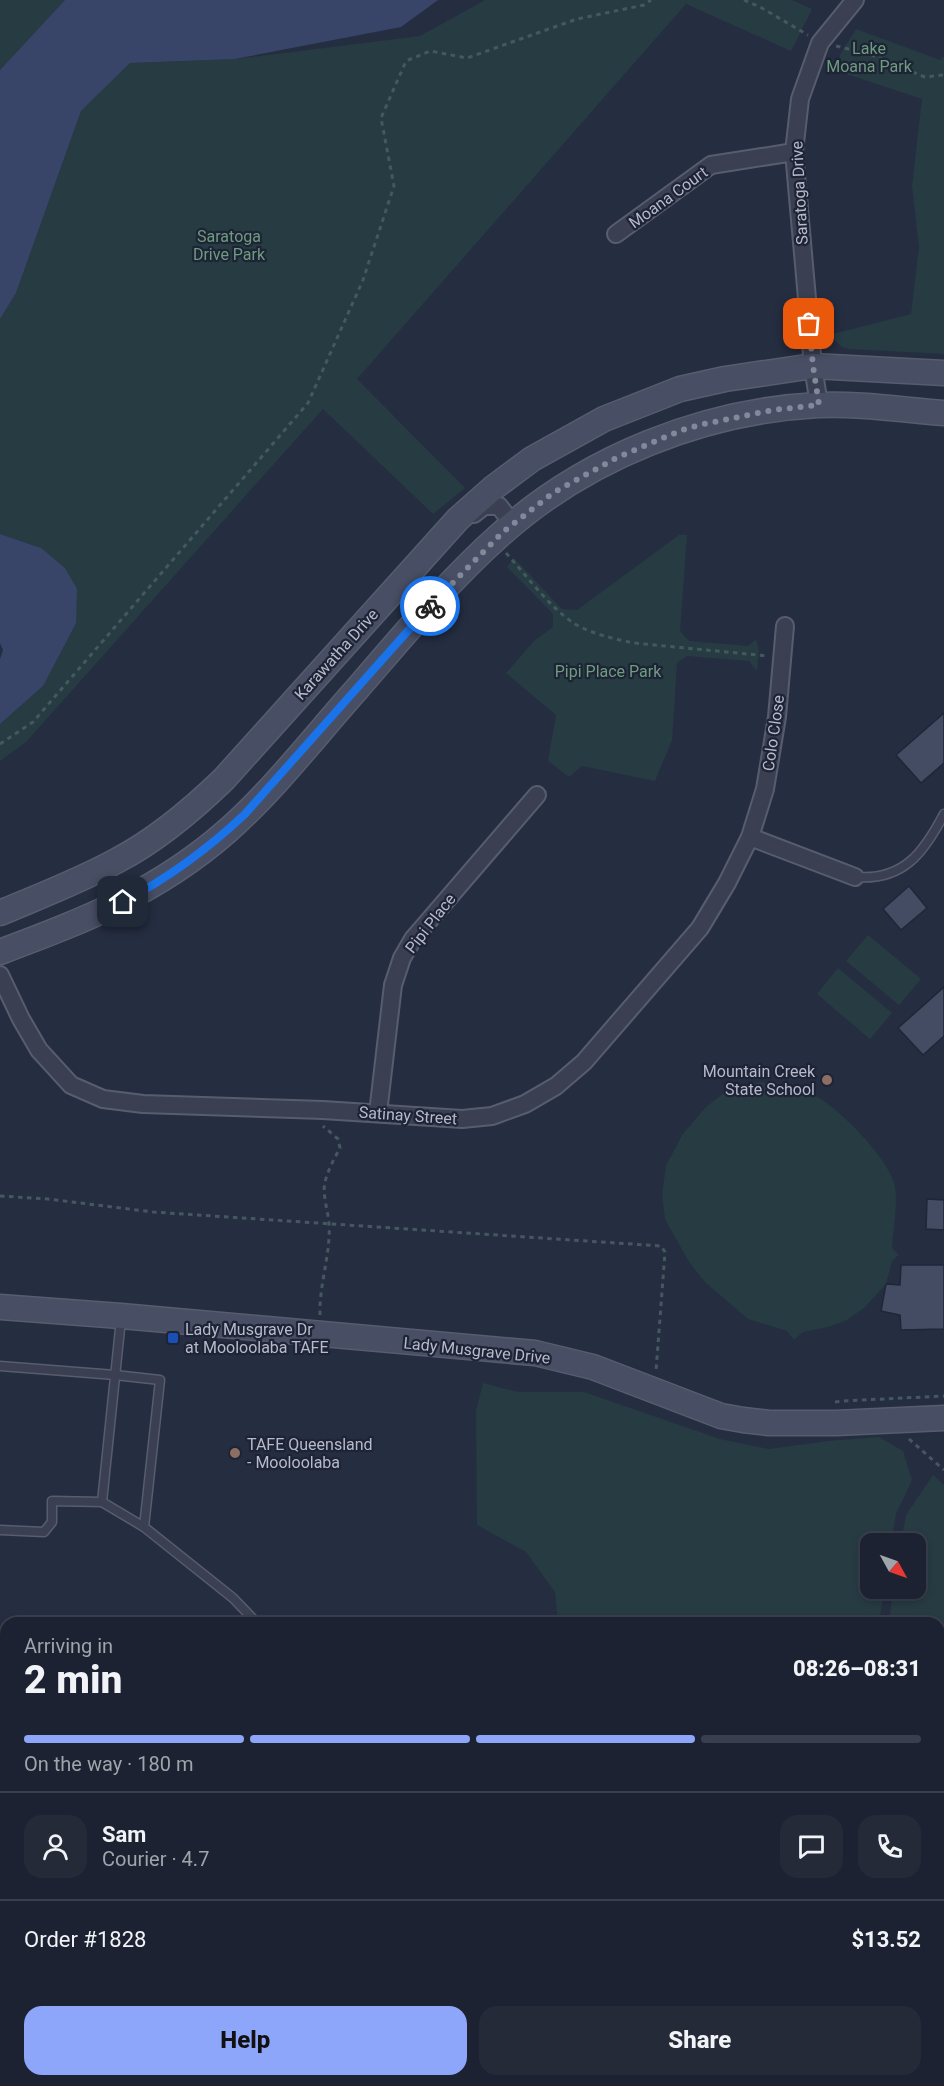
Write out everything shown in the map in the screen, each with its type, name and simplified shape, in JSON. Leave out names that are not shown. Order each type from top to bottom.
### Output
[{"type":"main road","name":"Karawatha Drive","points":[[0,912],[76,881],[120,859],[160,834],[194,808],[224,779],[458,519],[531,459],[604,419],[680,389],[724,379],[813,366],[944,373]]},
{"type":"main road","points":[[0,952],[123,902],[182,867],[226,832],[265,793],[439,596],[503,541],[553,493],[616,458],[682,430],[735,417],[819,405],[944,413]]},
{"type":"main road","name":"Lady Musgrave Drive","points":[[0,1307],[535,1353],[593,1367],[721,1416],[769,1423],[836,1423],[944,1418]]},
{"type":"street","name":"Saratoga Drive","points":[[813,366],[794,152],[800,99],[820,43],[855,0]]},
{"type":"street","name":"Moana Court","points":[[616,234],[711,165],[794,152]]},
{"type":"street","points":[[813,366],[819,405]]},
{"type":"street","points":[[427,553],[449,539],[484,506],[498,506],[509,519],[503,541]]},
{"type":"street","name":"Colo Close","points":[[750,837],[765,789],[777,717],[785,626]]},
{"type":"street","name":"Pipi Place","points":[[378,1113],[393,985],[402,958],[413,939],[537,795]]},
{"type":"street","points":[[750,837],[855,876]]},
{"type":"street","name":"Satinay Street","points":[[0,975],[39,1050],[71,1085],[103,1099],[143,1104],[323,1110],[462,1119],[492,1116],[525,1104],[556,1086],[584,1062],[700,928],[727,883],[750,837]]},
{"type":"lane","points":[[855,876],[867,878],[885,874],[915,858],[927,845],[944,814]]},
{"type":"lane","points":[[102,1502],[121,1316]]},
{"type":"lane","points":[[0,1366],[115,1374],[160,1380],[144,1527]]},
{"type":"lane","points":[[0,1530],[44,1532],[52,1522],[52,1501],[102,1502],[144,1527],[233,1598],[251,1617]]},
{"type":"path","points":[[0,744],[33,722],[308,403],[363,280],[394,186],[381,118],[406,61],[430,51],[467,58],[577,19],[644,5],[651,0]]},
{"type":"path","points":[[744,0],[820,43],[869,54],[925,77],[944,75]]},
{"type":"path","points":[[503,541],[560,612],[576,624],[613,639],[634,643],[783,657]]},
{"type":"path","points":[[321,1335],[319,1294],[328,1250],[329,1225],[325,1184],[340,1148],[338,1139],[322,1126],[323,1110]]},
{"type":"path","points":[[0,1196],[48,1199],[153,1212],[661,1246],[665,1252],[656,1372]]},
{"type":"path","points":[[833,1403],[944,1396]]},
{"type":"path","points":[[908,1438],[944,1470]]},
{"type":"green space","points":[[0,0],[65,0],[0,70]]},
{"type":"green space","name":"Saratoga Drive Park","points":[[485,0],[792,0],[812,9],[791,51],[686,4],[357,379],[465,488],[433,514],[323,409],[26,742],[0,761],[0,724],[43,686],[41,548],[0,534],[0,319],[16,293],[81,111],[130,63],[235,59],[420,36]]},
{"type":"green space","name":"Lake Moana Park","points":[[856,29],[940,60],[944,56],[944,354],[849,349],[835,341],[833,334],[911,314],[919,247],[912,186],[922,99],[834,70],[841,53]]},
{"type":"green space","name":"Pipi Place Park","points":[[679,535],[687,535],[680,631],[689,641],[748,646],[756,639],[759,650],[757,671],[749,661],[687,656],[677,663],[672,740],[655,781],[582,766],[569,777],[548,761],[556,715],[506,673],[534,641],[553,627],[553,614],[507,567],[514,558],[562,609],[577,610]]},
{"type":"green space","points":[[868,935],[921,979],[899,1005],[846,961]]},
{"type":"green space","points":[[838,968],[892,1013],[870,1039],[817,994]]},
{"type":"green space","points":[[760,1082],[801,1090],[824,1101],[849,1122],[874,1149],[891,1176],[896,1194],[892,1248],[899,1255],[892,1261],[886,1284],[865,1307],[847,1320],[803,1332],[794,1340],[787,1331],[748,1319],[706,1283],[689,1262],[665,1219],[662,1194],[666,1166],[682,1135],[706,1107],[729,1089]]},
{"type":"green space","points":[[483,1383],[518,1392],[584,1392],[720,1439],[769,1449],[879,1437],[903,1451],[912,1480],[896,1514],[893,1533],[860,1533],[860,1599],[883,1599],[880,1617],[557,1617],[555,1592],[526,1552],[477,1525],[476,1411]]},
{"type":"green space","points":[[933,1475],[944,1485],[944,1617],[890,1617],[892,1599],[926,1599],[926,1533],[903,1533],[906,1515]]},
{"type":"water","points":[[65,0],[438,0],[401,27],[235,59],[130,63],[81,111],[16,293],[0,319],[0,70]]},
{"type":"water","points":[[0,534],[41,548],[65,568],[77,589],[76,623],[43,686],[0,724],[0,659],[3,650],[0,643]]},
{"type":"building","points":[[944,713],[944,763],[921,783],[896,755]]},
{"type":"building","points":[[909,886],[927,908],[901,930],[883,909]]},
{"type":"building","points":[[944,987],[944,1036],[923,1055],[898,1028]]},
{"type":"building","points":[[927,1199],[944,1200],[944,1230],[926,1229]]},
{"type":"building","points":[[901,1265],[944,1265],[944,1329],[901,1330],[900,1315],[881,1311],[886,1284],[900,1285]]},
{"type":"way so far","points":[[430,606],[503,532],[553,493],[616,458],[682,430],[704,424],[773,410],[819,405],[809,324]]},
{"type":"place","name":"Mountain Creek State School","points":[[827,1080]]},
{"type":"place","name":"Lady Musgrave Dr at Mooloolaba TAFE","points":[[173,1338]]},
{"type":"place","name":"TAFE Queensland - Mooloolaba","points":[[235,1453]]},
{"type":"route","points":[[123,902],[182,867],[245,814],[430,606]]}]
